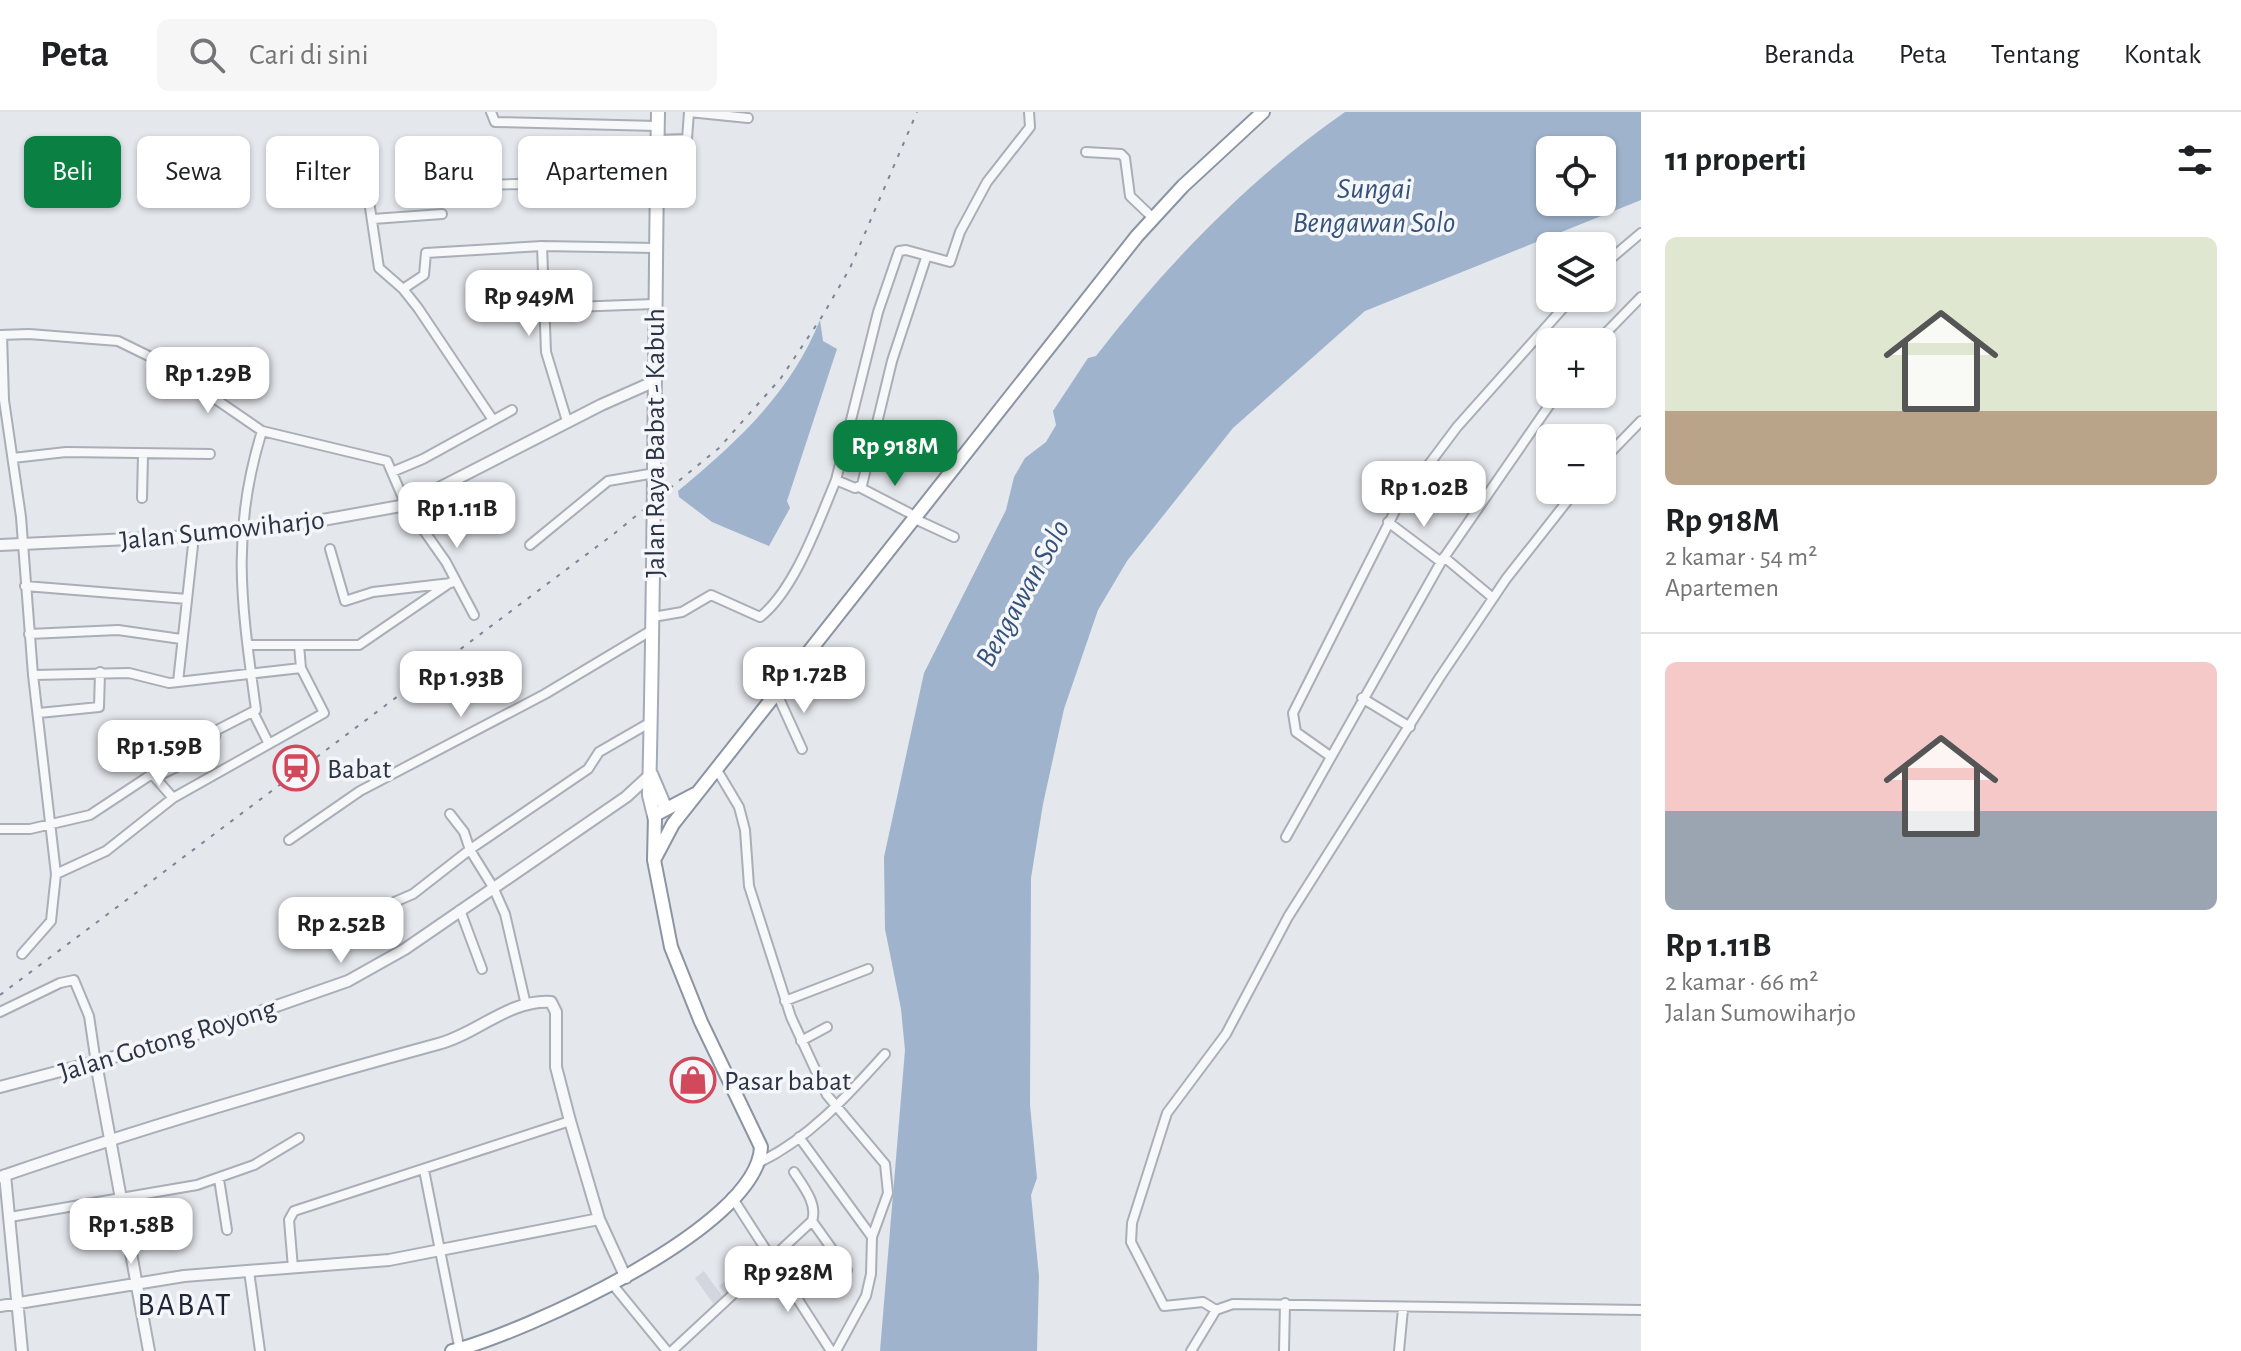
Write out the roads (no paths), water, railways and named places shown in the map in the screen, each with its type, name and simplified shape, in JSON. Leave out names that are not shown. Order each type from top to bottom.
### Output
[{"type":"main road","points":[[654,860],[673,824],[1153,218],[1248,117],[1263,112]]},
{"type":"main road","name":"Jalan Raya Babat - Kabuh","points":[[656,208],[649,795],[655,820],[654,860],[678,968],[757,1136],[761,1147],[758,1163]]},
{"type":"main road","points":[[651,774],[666,809],[674,815],[673,824]]},
{"type":"main road","points":[[673,824],[662,829],[655,820],[657,812],[698,793]]},
{"type":"main road","points":[[457,1350],[508,1334],[626,1278],[688,1235],[732,1197],[753,1177],[758,1163]]},
{"type":"street","points":[[491,112],[495,122],[658,119]]},
{"type":"street","points":[[687,136],[689,112],[748,118]]},
{"type":"street","points":[[653,617],[682,612],[711,595],[760,617],[770,609],[793,574],[836,480],[878,312],[899,251],[906,250],[947,263],[951,261],[960,232],[987,182],[1030,127],[1029,112]]},
{"type":"street","points":[[1086,152],[1121,154],[1125,158],[1130,196],[1153,218]]},
{"type":"street","points":[[372,208],[379,268],[403,289],[493,420]]},
{"type":"street","points":[[373,219],[442,214]]},
{"type":"street","points":[[1616,254],[1641,233]]},
{"type":"street","points":[[403,289],[424,275],[426,253],[542,246],[656,248]]},
{"type":"street","points":[[542,246],[546,352],[567,421]]},
{"type":"street","points":[[859,487],[863,483],[910,299],[926,258]]},
{"type":"street","points":[[1611,328],[1641,297]]},
{"type":"street","points":[[516,313],[545,308],[654,304]]},
{"type":"street","points":[[1330,756],[1296,732],[1293,713],[1388,522],[1457,427],[1560,312]]},
{"type":"street","points":[[22,954],[51,921],[56,874],[33,675],[23,545],[13,458],[2,401],[1,335],[29,334],[118,341],[163,363],[262,431],[387,461],[406,505],[474,615]]},
{"type":"street","name":"Jalan Sumowiharjo","points":[[0,545],[194,536],[317,521],[406,505],[567,421],[653,382]]},
{"type":"street","points":[[1286,837],[1442,560],[1547,408]]},
{"type":"street","points":[[392,472],[423,459],[512,410]]},
{"type":"street","points":[[1616,447],[1641,421]]},
{"type":"street","points":[[0,829],[52,824],[102,810],[152,774],[162,774],[210,751],[217,730],[256,708],[249,675],[239,571],[254,453],[262,431]]},
{"type":"street","points":[[13,458],[66,452],[210,454]]},
{"type":"street","points":[[142,498],[143,455]]},
{"type":"street","points":[[530,545],[608,481],[655,473]]},
{"type":"street","points":[[836,480],[859,487],[954,537]]},
{"type":"street","points":[[1216,1310],[1203,1302],[1164,1306],[1131,1242],[1132,1223],[1167,1113],[1226,1034],[1288,917],[1493,598],[1565,504]]},
{"type":"street","points":[[1388,522],[1493,598]]},
{"type":"street","points":[[178,682],[194,536]]},
{"type":"street","points":[[330,549],[345,601],[367,593],[438,581],[452,582]]},
{"type":"street","points":[[248,645],[359,645],[452,582]]},
{"type":"street","points":[[25,586],[187,599]]},
{"type":"street","points":[[29,634],[118,630],[181,639]]},
{"type":"street","points":[[289,840],[360,791],[545,694],[652,630]]},
{"type":"street","points":[[56,874],[106,851],[173,798],[324,713],[301,668],[299,645]]},
{"type":"street","points":[[33,675],[100,672],[141,674],[178,682],[301,668]]},
{"type":"street","points":[[39,713],[98,707],[100,672]]},
{"type":"street","points":[[777,694],[802,749]]},
{"type":"street","points":[[1362,698],[1410,727]]},
{"type":"street","points":[[253,712],[269,744]]},
{"type":"street","points":[[305,933],[336,915],[349,925],[359,922],[369,913],[413,894],[470,850],[588,769],[599,752],[651,722]]},
{"type":"street","points":[[717,770],[739,807],[745,830],[749,886],[785,1001],[801,1041],[827,1095],[839,1104],[885,1164],[888,1193],[872,1237],[871,1274],[866,1296],[833,1351],[732,1197]]},
{"type":"street","points":[[152,774],[173,798]]},
{"type":"street","name":"Jalan Gotong Royong","points":[[0,1087],[182,1039],[334,987],[405,949],[626,797],[651,774]]},
{"type":"street","points":[[450,814],[464,832],[470,850],[493,887],[505,914],[526,1005]]},
{"type":"street","points":[[460,910],[482,969]]},
{"type":"street","points":[[785,1001],[868,969]]},
{"type":"street","points":[[0,1012],[60,983],[74,980],[89,1016],[149,1351]]},
{"type":"street","points":[[22,1351],[10,1217],[3,1176],[257,1094],[415,1048],[439,1044],[541,1001],[555,1005],[556,1067],[570,1121],[599,1219],[626,1278]]},
{"type":"street","points":[[801,1041],[827,1027]]},
{"type":"street","points":[[758,1163],[799,1137],[839,1104],[885,1054]]},
{"type":"street","points":[[293,1268],[290,1214],[570,1121]]},
{"type":"street","points":[[799,1137],[872,1237]]},
{"type":"street","points":[[10,1217],[123,1199],[219,1179],[254,1165],[299,1138]]},
{"type":"street","points":[[424,1170],[457,1350]]},
{"type":"street","points":[[613,1285],[670,1351],[773,1260],[812,1221],[814,1212],[809,1196],[794,1172]]},
{"type":"street","points":[[219,1179],[227,1230]]},
{"type":"street","points":[[0,1306],[138,1282],[389,1260],[599,1219]]},
{"type":"street","points":[[812,1221],[847,1270]]},
{"type":"street","points":[[249,1271],[260,1351]]},
{"type":"street","points":[[1284,1351],[1285,1303]]},
{"type":"street","points":[[1194,1349],[1216,1310],[1233,1304],[1285,1303],[1403,1309],[1641,1310]]},
{"type":"street","points":[[1399,1351],[1403,1309]]},
{"type":"water","points":[[1345,112],[1641,112],[1641,200],[1616,210],[1616,136],[1536,136],[1536,216],[1601,216],[1561,232],[1536,232],[1536,242],[1365,311],[1233,428],[1127,561],[1098,610],[1064,709],[1043,804],[1031,878],[1030,1105],[1037,1178],[1031,1195],[1039,1276],[1037,1351],[880,1351],[905,1050],[901,1009],[885,929],[884,857],[924,673],[1006,510],[1014,477],[1025,458],[1046,442],[1056,425],[1053,411],[1088,358],[1096,356],[1180,256],[1276,165]]},
{"type":"water","points":[[820,320],[823,341],[837,349],[787,501],[790,508],[769,546],[712,522],[679,497],[678,491],[721,454],[778,393],[808,347]]},
{"type":"railway","points":[[0,995],[615,533],[719,448],[781,378],[823,315],[850,268],[917,112]]},
{"type":"place","name":"Babat","points":[[296,768]]},
{"type":"place","name":"Pasar babat","points":[[693,1080]]},
{"type":"district","name":"BABAT","points":[[185,1304]]},
{"type":"water label","name":"Sungai Bengawan Solo","points":[[1374,205]]},
{"type":"water label","name":"Bengawan Solo","points":[[1022,593]]}]
